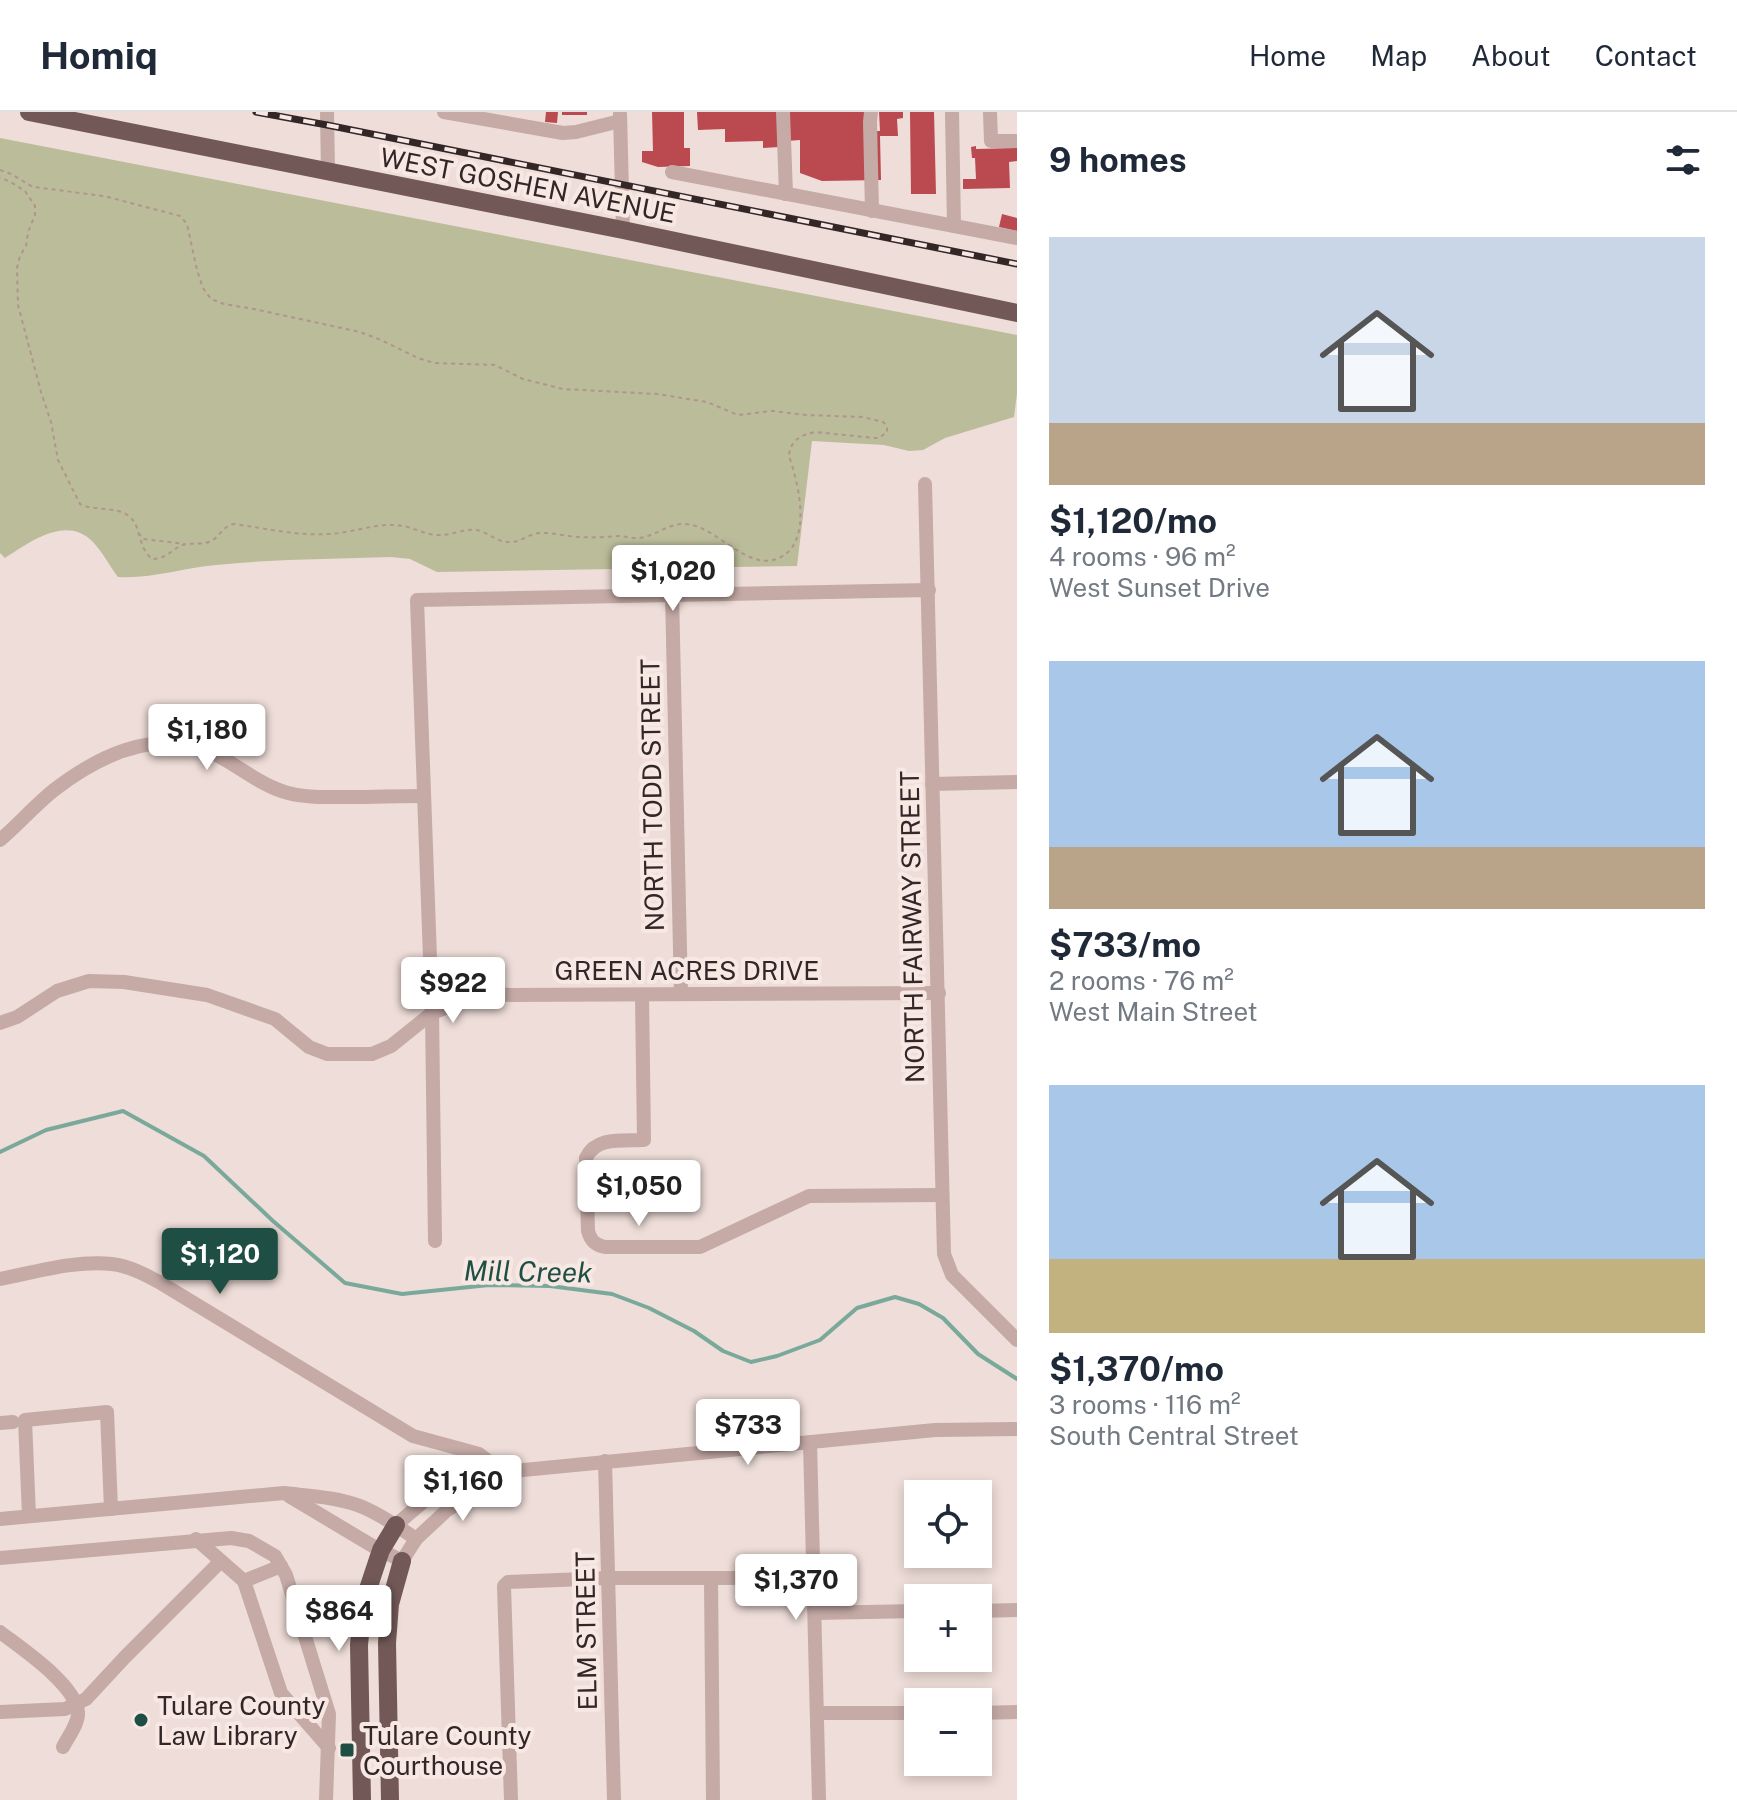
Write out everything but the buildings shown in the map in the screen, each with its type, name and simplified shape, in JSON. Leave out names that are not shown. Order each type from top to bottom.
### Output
[{"type":"main road","name":"WEST GOSHEN AVENUE","points":[[29,112],[623,230],[1017,313]]},
{"type":"main road","points":[[362,1800],[359,1645],[363,1604],[381,1550],[396,1525]]},
{"type":"main road","points":[[390,1800],[387,1643],[390,1604],[402,1561]]},
{"type":"street","points":[[327,112],[328,172]]},
{"type":"street","points":[[444,112],[563,133],[576,132],[620,117],[623,230]]},
{"type":"street","points":[[529,112],[529,128]]},
{"type":"street","points":[[783,112],[786,194]]},
{"type":"street","points":[[871,112],[872,211]]},
{"type":"street","points":[[952,112],[954,226]]},
{"type":"street","points":[[990,112],[991,141],[1017,141]]},
{"type":"street","points":[[672,172],[1017,238]]},
{"type":"street","name":"NORTH FAIRWAY STREET","points":[[925,484],[944,1254],[952,1275],[1017,1340]]},
{"type":"street","points":[[435,1241],[432,1013],[417,600],[929,590]]},
{"type":"street","name":"NORTH TODD STREET","points":[[672,594],[681,994]]},
{"type":"street","points":[[0,840],[53,791],[102,759],[135,747],[172,743],[196,747],[229,761],[259,781],[288,793],[319,798],[423,796]]},
{"type":"street","points":[[932,784],[1017,782]]},
{"type":"street","name":"GREEN ACRES DRIVE","points":[[0,1023],[17,1017],[57,991],[89,981],[124,982],[207,995],[275,1019],[309,1047],[327,1054],[372,1054],[398,1041],[432,1013],[480,995],[939,993]]},
{"type":"street","points":[[642,995],[644,1140],[605,1142],[589,1151],[586,1158],[588,1231],[597,1245],[700,1247],[809,1196],[942,1195]]},
{"type":"street","points":[[0,1279],[77,1264],[112,1264],[132,1269],[159,1282],[413,1436],[479,1454],[503,1472]]},
{"type":"street","points":[[29,1516],[25,1420],[107,1412],[111,1509]]},
{"type":"street","points":[[990,1429],[1017,1437]]},
{"type":"street","points":[[396,1525],[426,1499],[476,1470],[503,1472],[935,1430],[1017,1429]]},
{"type":"street","points":[[810,1442],[819,1800]]},
{"type":"street","name":"ELM STREET","points":[[605,1461],[614,1800]]},
{"type":"street","points":[[284,1493],[402,1561],[416,1539],[446,1511],[488,1487],[503,1472]]},
{"type":"street","points":[[0,1519],[284,1493],[361,1506],[416,1539]]},
{"type":"street","points":[[0,1558],[231,1538],[249,1541],[275,1556],[286,1575],[329,1714],[326,1800]]},
{"type":"street","points":[[196,1539],[244,1581],[281,1693],[329,1748]]},
{"type":"street","points":[[0,1712],[65,1709],[86,1699],[221,1561]]},
{"type":"street","points":[[244,1581],[281,1566]]},
{"type":"street","points":[[511,1800],[504,1586],[508,1582],[609,1578],[814,1578]]},
{"type":"street","points":[[711,1578],[713,1800]]},
{"type":"street","points":[[992,1611],[1017,1610]]},
{"type":"street","points":[[815,1613],[904,1611]]},
{"type":"street","points":[[0,1632],[53,1673],[76,1704],[78,1720],[63,1747]]},
{"type":"street","points":[[992,1713],[1017,1712]]},
{"type":"street","points":[[817,1713],[904,1713]]},
{"type":"path","points":[[0,170],[33,187],[104,196],[180,216],[187,224],[203,288],[211,299],[224,304],[360,332],[434,363],[495,365],[523,379],[563,389],[657,394],[707,402],[738,415],[772,411],[852,416],[878,420],[885,423],[887,429],[879,438],[815,432],[795,440],[789,456],[800,497],[799,526],[790,551],[773,560],[741,553],[694,525],[683,524],[646,537],[579,537],[540,533],[507,543],[478,530],[438,536],[390,524],[344,533],[309,534],[280,533],[233,524],[227,525],[207,543],[185,544],[144,539],[137,532]]},
{"type":"path","points":[[0,178],[25,191],[35,206],[26,246],[17,268],[18,299],[58,460],[80,504],[92,509],[121,512],[131,518],[142,547],[152,559],[161,559],[185,544]]},
{"type":"green space","points":[[0,138],[1017,335],[1014,417],[945,438],[923,450],[812,441],[797,566],[437,572],[410,559],[391,557],[238,563],[118,577],[92,541],[70,531],[47,534],[5,558],[0,553]]},
{"type":"waterway","name":"Mill Creek","points":[[0,1152],[46,1130],[123,1111],[204,1156],[345,1283],[402,1294],[489,1285],[550,1286],[612,1294],[649,1308],[694,1331],[723,1351],[751,1362],[820,1340],[857,1308],[895,1297],[919,1304],[943,1318],[978,1354],[1017,1379]]},
{"type":"railway","points":[[256,112],[1017,264]]},
{"type":"place","name":"Tulare County Law Library","points":[[141,1720]]},
{"type":"place","name":"Tulare County Courthouse","points":[[347,1750]]}]
